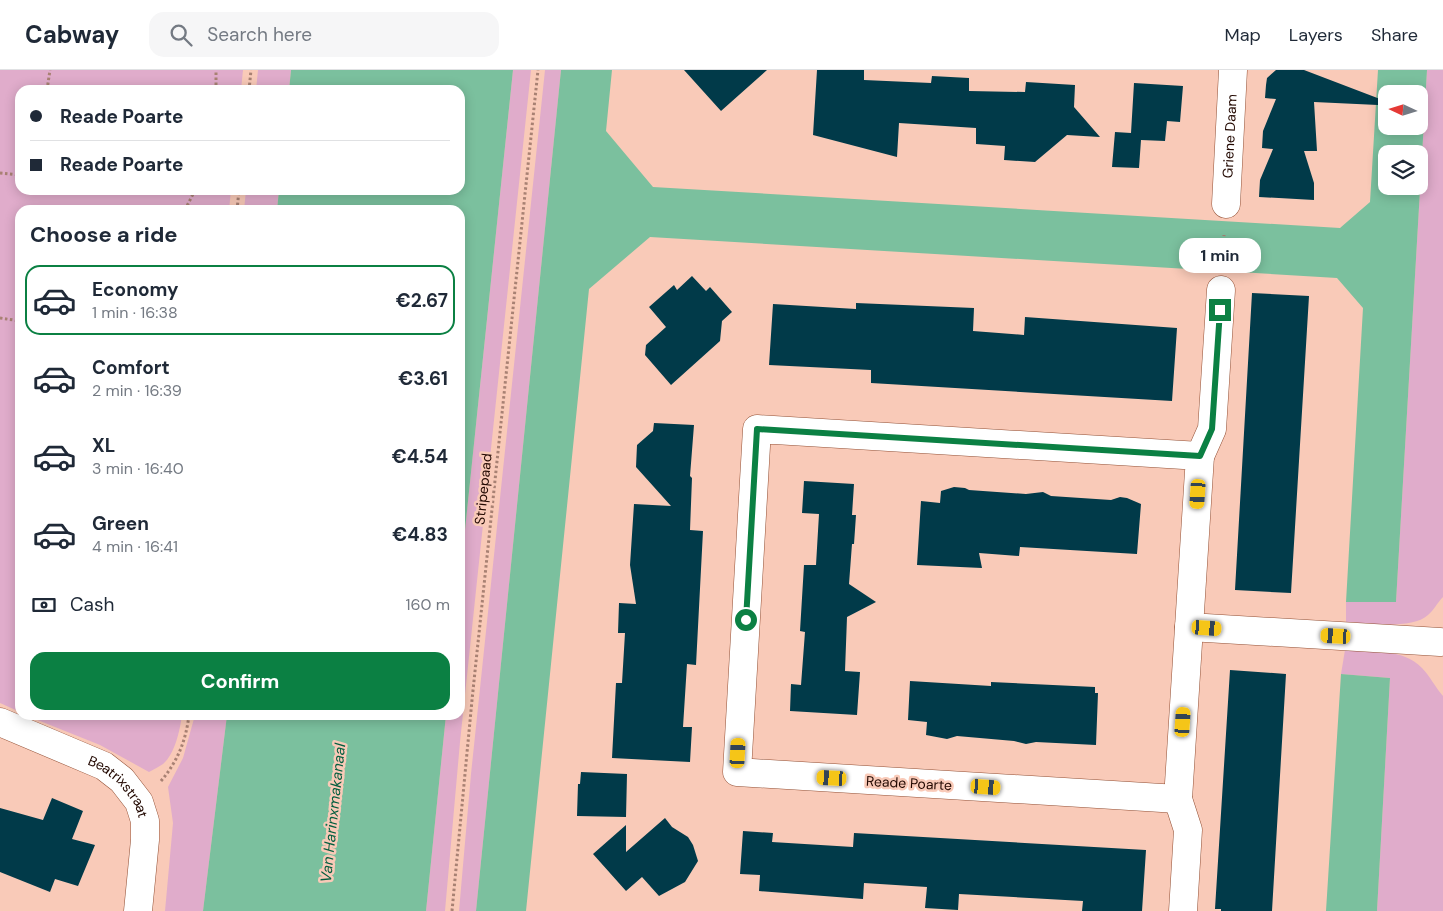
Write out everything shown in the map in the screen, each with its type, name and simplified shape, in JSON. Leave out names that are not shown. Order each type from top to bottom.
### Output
[{"type":"street","name":"Griene Daam","points":[[1225,215],[1233,70]]},
{"type":"street","points":[[1183,911],[1188,830],[1178,799],[1200,456],[1212,429],[1221,278]]},
{"type":"street","name":"Reade Poarte","points":[[1178,799],[736,772],[757,429],[1200,456]]},
{"type":"street","points":[[1189,627],[1442,644]]},
{"type":"street","name":"Beatrixstraat","points":[[0,722],[104,766],[122,780],[140,802],[145,821],[138,911]]},
{"type":"path","points":[[48,85],[50,70]]},
{"type":"path","points":[[216,70],[216,85]]},
{"type":"path","points":[[250,85],[251,70]]},
{"type":"path","name":"Stripepaad","points":[[452,911],[472,700],[538,70]]},
{"type":"path","points":[[0,173],[15,174]]},
{"type":"path","points":[[1221,278],[1225,215]]},
{"type":"path","points":[[0,318],[15,320]]},
{"type":"path","points":[[140,802],[170,770],[180,751],[188,720]]},
{"type":"shaded area","points":[[0,70],[243,70],[242,85],[15,85],[15,195],[230,195],[230,205],[15,205],[15,710],[0,703]]},
{"type":"shaded area","points":[[258,70],[291,70],[290,85],[256,85]]},
{"type":"shaded area","points":[[513,70],[531,70],[465,695],[465,530]]},
{"type":"shaded area","points":[[545,70],[561,70],[476,911],[459,911],[471,774]]},
{"type":"shaded area","points":[[1427,70],[1443,70],[1443,597],[1428,615],[1421,620],[1411,623],[1377,624],[1346,622],[1346,602],[1396,602],[1420,195],[1428,195],[1428,145],[1423,145],[1423,135],[1428,135],[1428,85],[1426,85]]},
{"type":"shaded area","points":[[246,195],[278,195],[278,205],[244,205]]},
{"type":"shaded area","points":[[1345,650],[1386,652],[1405,657],[1428,674],[1443,696],[1443,911],[1377,911],[1390,678],[1341,674]]},
{"type":"shaded area","points":[[38,720],[181,720],[171,754],[163,764],[149,772],[100,745]]},
{"type":"shaded area","points":[[194,720],[226,720],[203,911],[165,911],[173,823],[168,787],[183,758]]},
{"type":"shaded area","points":[[445,720],[462,720],[445,911],[426,911]]},
{"type":"water","points":[[291,70],[513,70],[465,530],[465,205],[278,205],[278,195],[465,195],[465,85],[290,85]]},
{"type":"water","points":[[561,70],[612,70],[606,131],[653,187],[1340,228],[1370,202],[1378,70],[1427,70],[1426,85],[1378,85],[1378,135],[1423,135],[1423,145],[1378,145],[1378,195],[1420,195],[1396,602],[1346,602],[1363,308],[1337,278],[650,237],[589,289],[526,911],[476,911]]},
{"type":"water","points":[[1341,674],[1390,678],[1377,911],[1326,911]]},
{"type":"water","name":"Van Harinxmakanaal","points":[[226,720],[445,720],[426,911],[203,911]]},
{"type":"building","points":[[684,70],[767,70],[721,111]]},
{"type":"building","points":[[817,70],[864,70],[864,80],[931,83],[932,76],[969,78],[969,91],[1025,92],[1026,82],[1075,85],[1074,107],[1100,137],[1067,135],[1035,162],[1004,160],[1005,146],[976,144],[976,128],[899,123],[897,157],[813,135]]},
{"type":"building","points":[[1276,70],[1304,70],[1378,98],[1378,105],[1314,102],[1317,151],[1304,151],[1314,183],[1314,200],[1259,197],[1260,180],[1273,149],[1262,148],[1263,131],[1276,99],[1265,98],[1267,78]]},
{"type":"building","points":[[1134,83],[1183,86],[1180,122],[1167,121],[1165,141],[1141,140],[1139,168],[1112,167],[1115,132],[1131,133]]},
{"type":"building","points":[[692,276],[706,291],[710,287],[732,312],[722,321],[720,341],[671,385],[645,355],[646,345],[666,327],[649,307],[674,285],[677,290]]},
{"type":"building","points":[[1252,293],[1309,296],[1291,593],[1235,590]]},
{"type":"building","points":[[856,303],[974,308],[973,331],[1024,335],[1025,317],[1177,328],[1172,401],[871,383],[871,370],[769,365],[773,304],[856,309]]},
{"type":"building","points":[[654,423],[694,425],[690,476],[692,478],[690,530],[703,531],[696,665],[687,664],[683,727],[692,727],[690,762],[612,758],[616,683],[622,683],[625,633],[618,633],[619,603],[636,604],[630,565],[634,504],[671,506],[636,467],[637,445],[653,431]]},
{"type":"building","points":[[804,481],[854,484],[852,515],[856,515],[849,584],[876,602],[847,617],[845,671],[860,672],[857,715],[790,711],[791,684],[801,685],[805,632],[800,631],[804,565],[816,565],[819,514],[802,513]]},
{"type":"building","points":[[954,487],[969,490],[1026,494],[1043,492],[1051,496],[1111,500],[1120,497],[1127,498],[1141,504],[1137,554],[1020,547],[1019,556],[979,553],[982,568],[917,565],[921,501],[940,503],[941,491]]},
{"type":"building","points":[[1230,670],[1286,674],[1272,911],[1221,911],[1221,909],[1215,909]]},
{"type":"building","points":[[910,681],[991,686],[991,682],[1095,687],[1095,693],[1098,693],[1096,745],[1036,742],[1026,744],[1014,741],[957,736],[947,739],[926,735],[927,722],[908,720]]},
{"type":"building","points":[[581,772],[627,774],[626,817],[577,816],[578,784],[580,784]]},
{"type":"building","points":[[52,798],[83,811],[72,839],[95,845],[78,886],[55,879],[50,892],[0,872],[0,808],[43,820]]},
{"type":"building","points":[[665,818],[672,827],[688,837],[693,845],[698,861],[685,882],[659,896],[642,877],[626,891],[593,854],[626,825],[626,852]]},
{"type":"building","points":[[743,831],[773,833],[772,842],[853,847],[854,833],[1146,850],[1142,911],[1082,911],[1083,901],[959,894],[958,910],[925,908],[927,887],[864,883],[863,899],[759,891],[760,875],[740,874]]},
{"type":"route","points":[[746,620],[757,429],[1200,456],[1212,429],[1220,310]]}]
